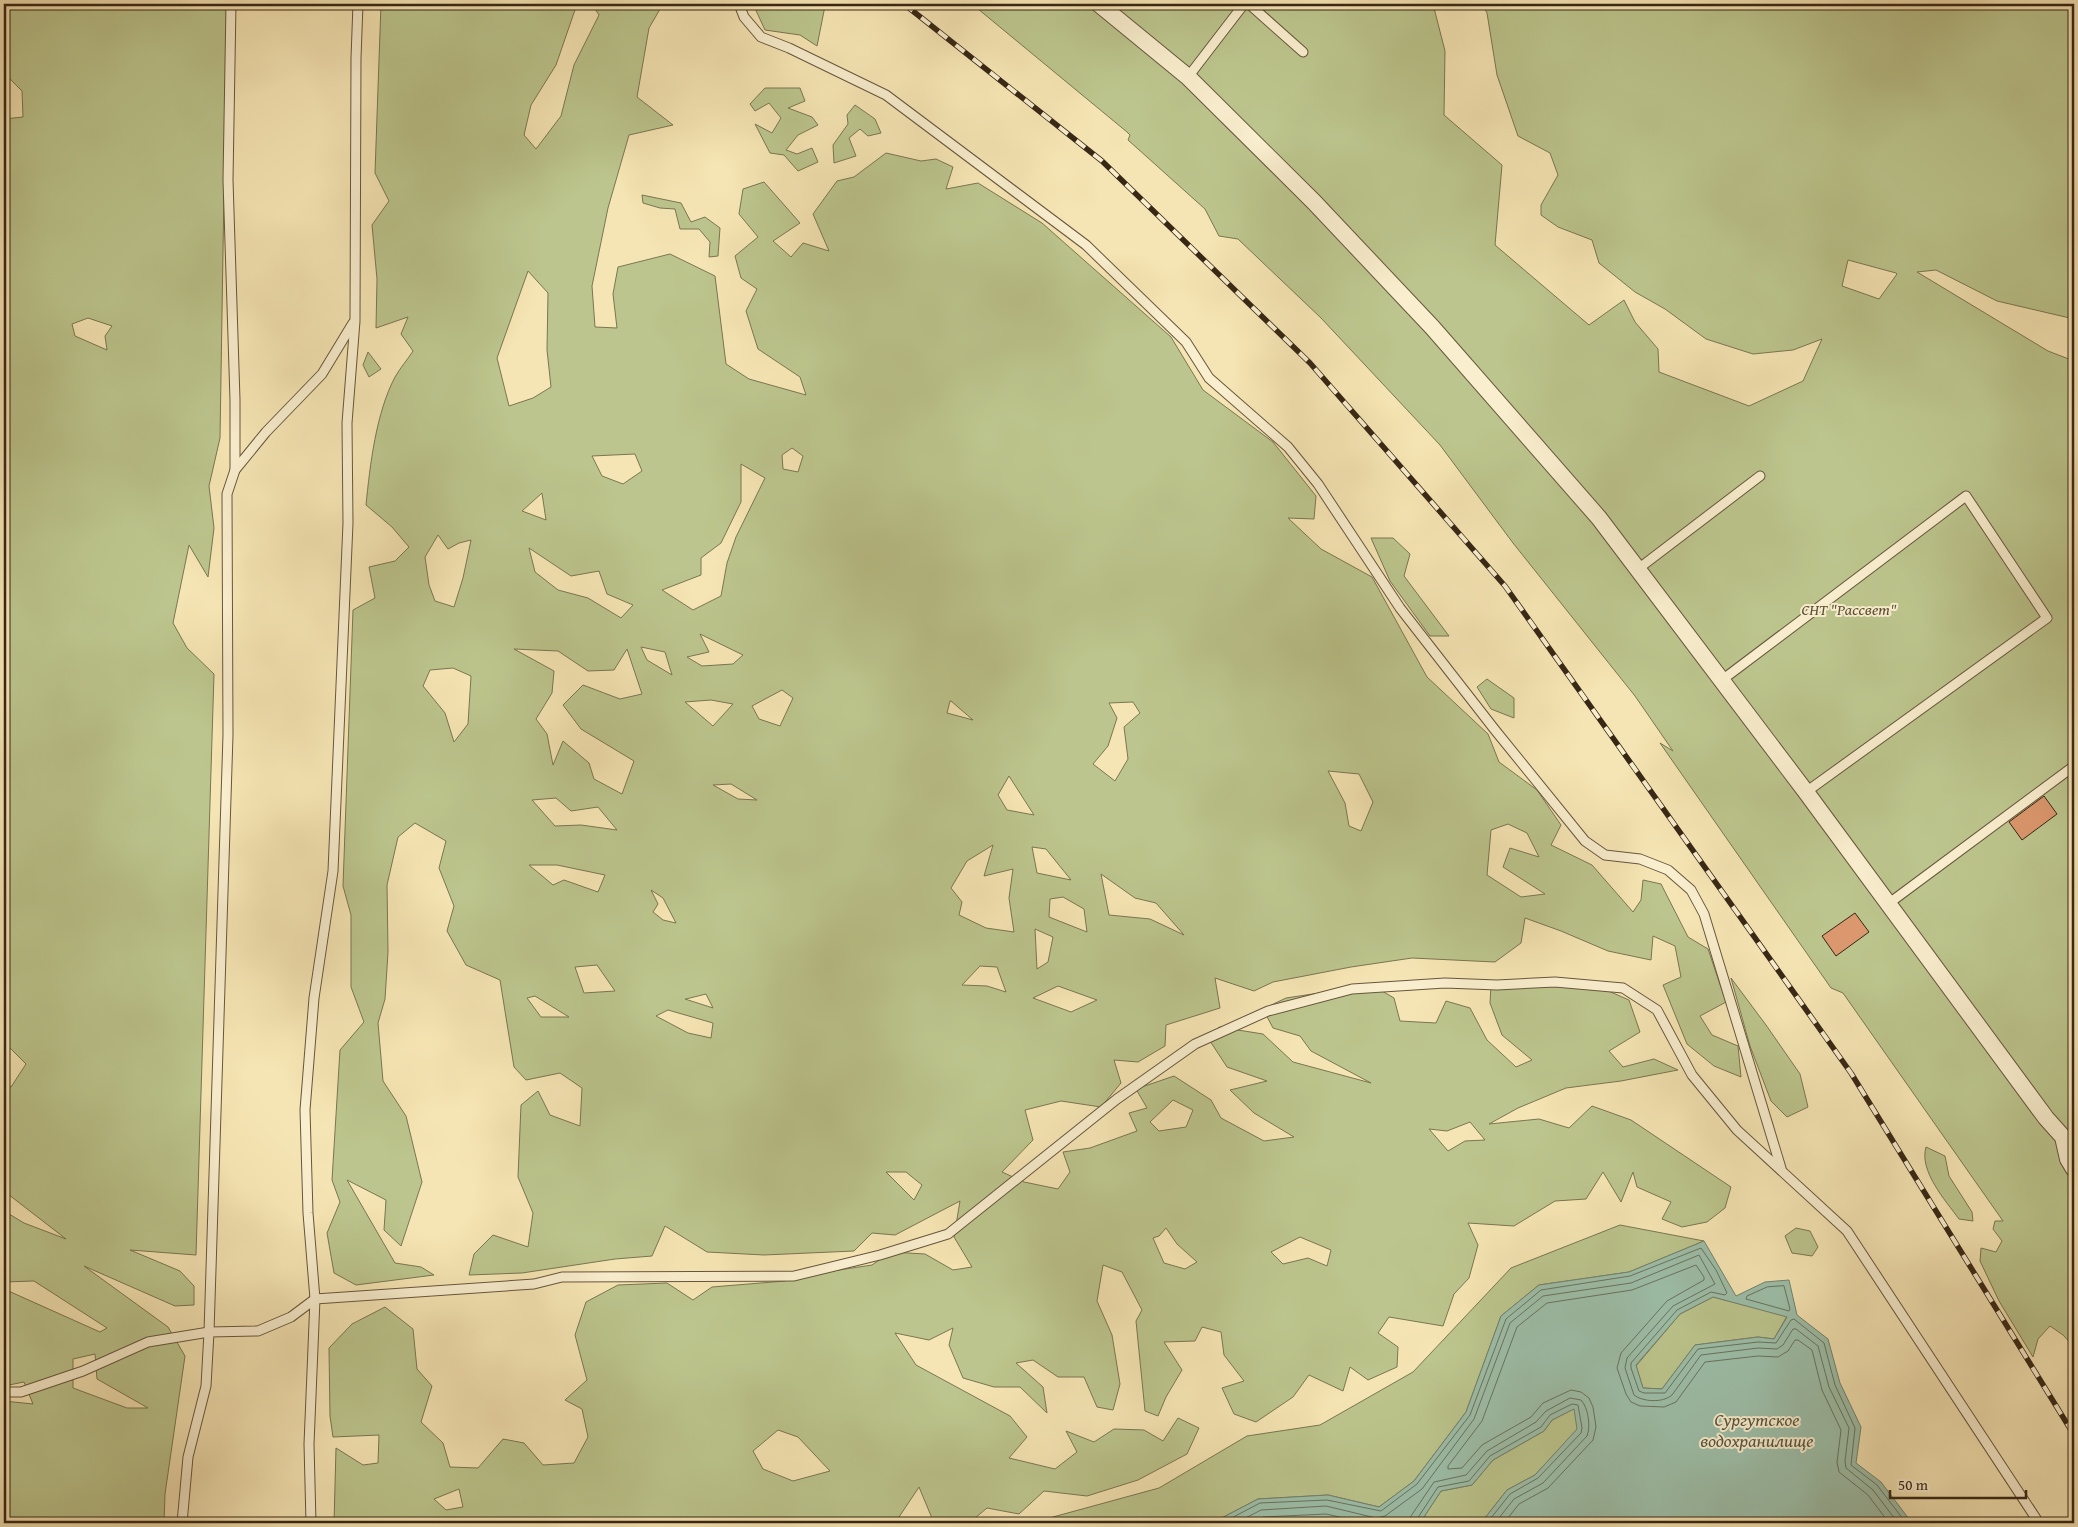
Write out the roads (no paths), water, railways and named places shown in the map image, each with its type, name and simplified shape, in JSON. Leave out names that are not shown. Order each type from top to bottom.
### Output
[{"type":"street","points":[[1099,4],[1188,77],[1314,202],[1432,327],[1599,518],[1806,792],[2046,1118],[2068,1133],[2068,1159],[2074,1169]]},
{"type":"lane","points":[[182,1523],[188,1457],[206,1386],[209,1332],[228,735],[227,494],[234,470],[228,180],[231,4]]},
{"type":"lane","points":[[310,1523],[309,1444],[315,1299],[308,1213],[305,1110],[314,998],[333,871],[348,522],[347,423],[355,321],[358,4]]},
{"type":"lane","points":[[739,4],[744,17],[761,37],[789,48],[886,95],[1086,245],[1186,342],[1209,378],[1288,446],[1318,484],[1400,608],[1585,841],[1605,855],[1640,859],[1668,870],[1691,890],[1704,914],[1781,1169]]},
{"type":"lane","points":[[1188,77],[1244,4]]},
{"type":"lane","points":[[1250,4],[1303,52]]},
{"type":"lane","points":[[234,470],[266,432],[322,374],[355,321]]},
{"type":"lane","points":[[1638,569],[1760,476]]},
{"type":"lane","points":[[1722,680],[1966,496],[2047,618],[1806,792]]},
{"type":"lane","points":[[1888,904],[2074,766]]},
{"type":"lane","points":[[4,1392],[22,1392],[83,1371],[148,1342],[209,1332],[258,1332],[292,1317],[315,1299],[534,1284],[562,1277],[794,1276],[880,1255],[948,1234],[1117,1100],[1194,1044],[1268,1011],[1352,989],[1445,983],[1497,985],[1555,982],[1623,988],[1657,1010],[1692,1075],[1737,1130],[1847,1231],[2039,1523]]},
{"type":"water","name":"Сургутское водохранилище","points":[[1704,1241],[1736,1296],[1765,1282],[1789,1280],[1797,1315],[1828,1339],[1840,1383],[1861,1427],[1856,1463],[1881,1482],[1912,1523],[1481,1523],[1507,1490],[1535,1475],[1577,1429],[1574,1409],[1552,1420],[1544,1431],[1493,1460],[1472,1485],[1441,1491],[1420,1523],[1212,1523],[1258,1499],[1328,1495],[1379,1507],[1414,1481],[1466,1412],[1501,1316],[1539,1285],[1629,1272]],"holes":[[[1713,1297],[1787,1317],[1774,1339],[1758,1337],[1695,1345],[1662,1389],[1643,1388],[1636,1365],[1680,1314]]]},
{"type":"railway","points":[[904,4],[1102,161],[1310,363],[1505,586],[1851,1073],[2074,1435]]},
{"type":"park label","name":"СНТ \"Рассвет\"","points":[[1849,609]]}]
